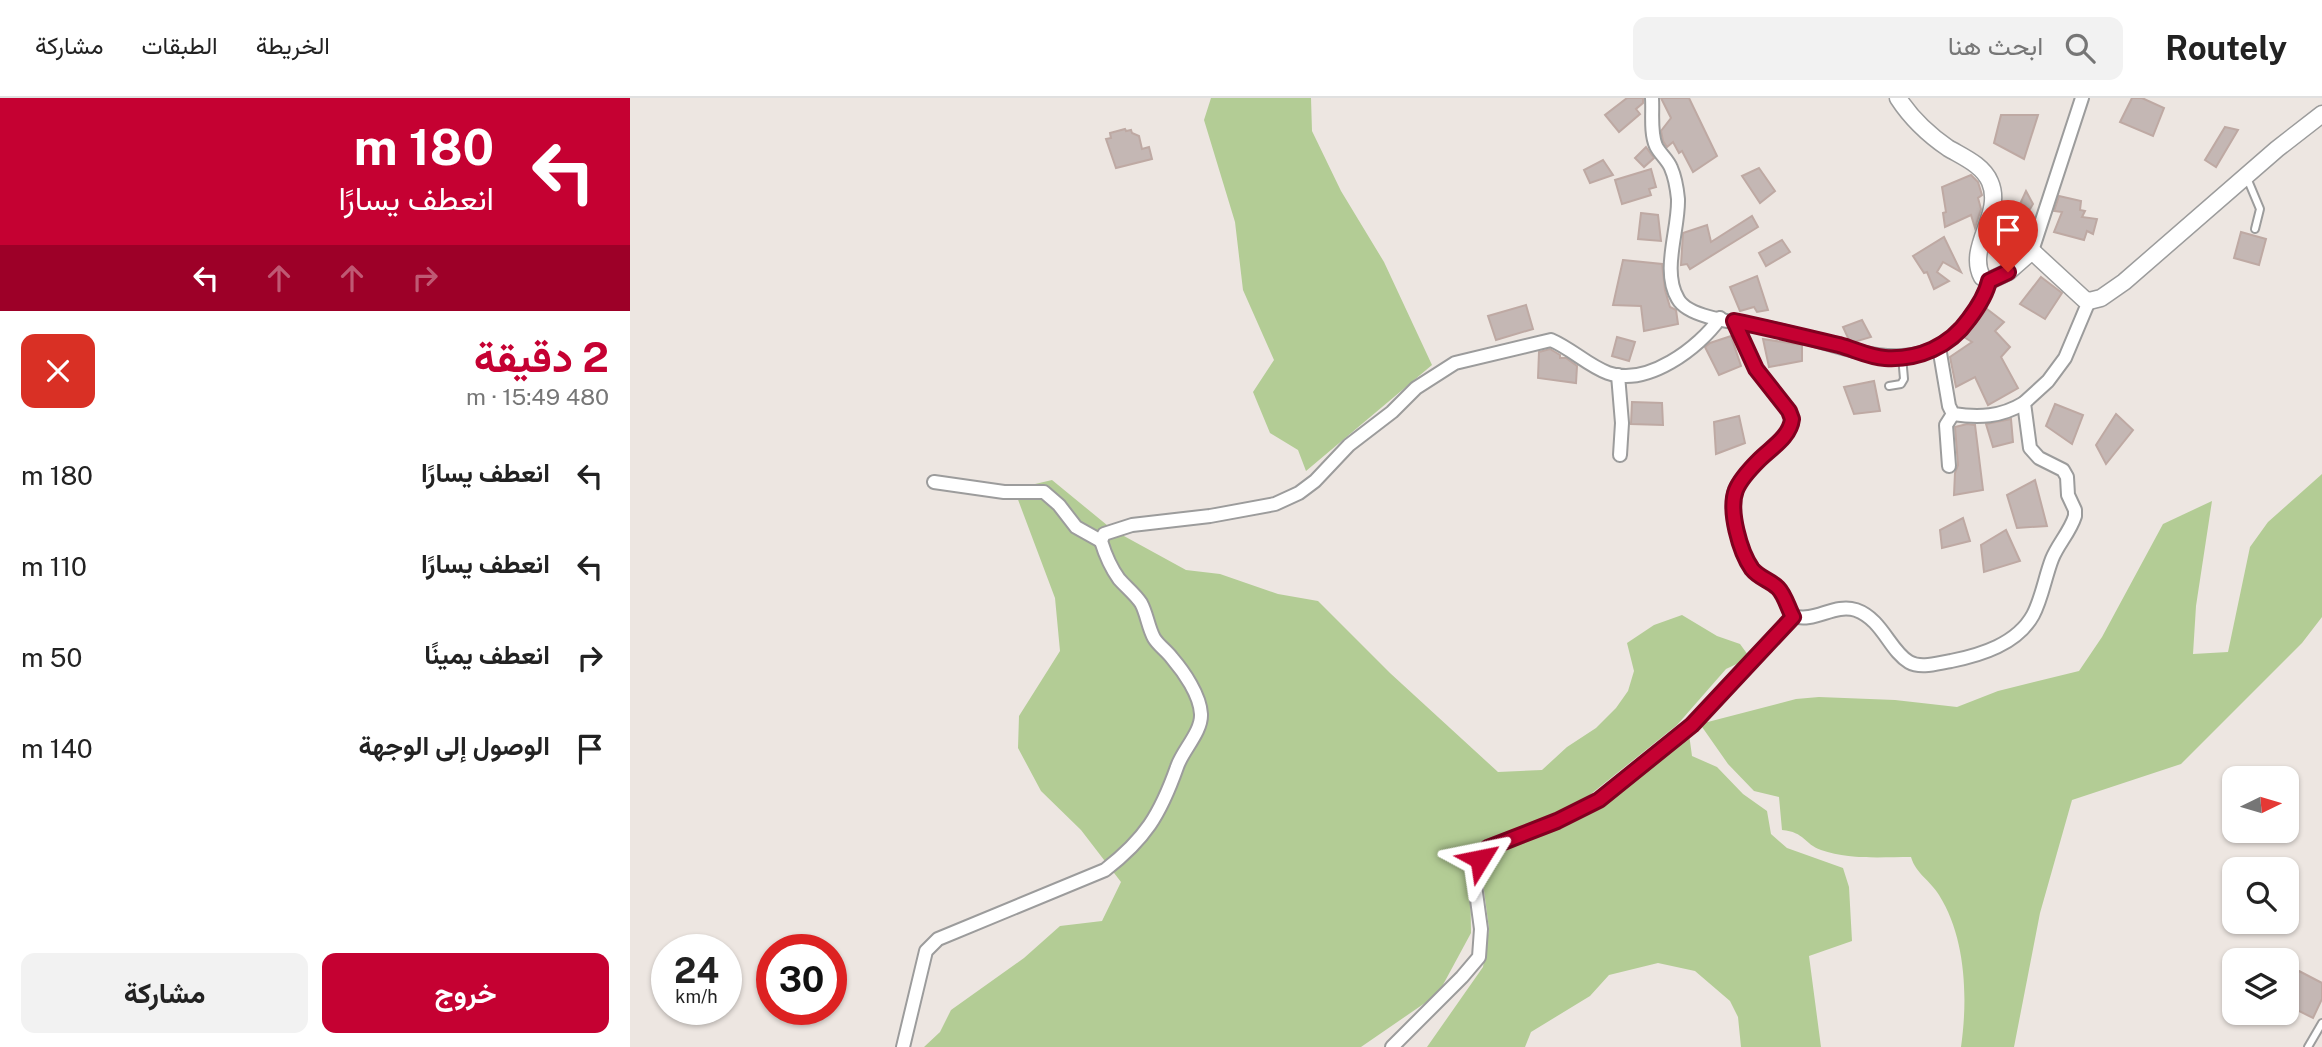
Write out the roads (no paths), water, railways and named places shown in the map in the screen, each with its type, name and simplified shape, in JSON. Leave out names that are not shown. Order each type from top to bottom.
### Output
[{"type":"street","points":[[1652,98],[1655,144],[1671,167],[1678,197],[1672,285],[1682,305],[1695,313],[1779,330],[1885,358],[1939,347],[1952,339],[1965,325],[1987,290],[1989,281]]},
{"type":"street","points":[[1898,98],[1906,111],[1926,131],[1969,160],[1984,172],[1990,181],[1992,208],[1978,263],[1982,277],[1989,281]]},
{"type":"street","points":[[1989,281],[2008,272],[2032,251],[2081,98]]},
{"type":"street","points":[[2032,251],[2084,299],[2089,301],[2101,298],[2124,282],[2277,149],[2322,114]]},
{"type":"street","points":[[1953,414],[1987,417],[2024,403],[2048,381],[2065,358],[2089,301]]},
{"type":"street","points":[[903,1047],[926,951],[938,939],[1105,870],[1129,852],[1152,825],[1168,793],[1180,757],[1198,729],[1202,716],[1190,683],[1155,639],[1141,603],[1118,577],[1104,553],[1101,541],[1104,534],[1132,525],[1210,516],[1275,504],[1299,493],[1315,481],[1349,445],[1392,412],[1416,388],[1455,363],[1551,341],[1565,346],[1598,368],[1618,375],[1639,375],[1675,360],[1693,348],[1709,334],[1720,318]]},
{"type":"street","points":[[1734,321],[1756,369],[1789,411],[1792,419],[1786,434],[1759,460],[1735,490],[1736,530],[1751,567],[1760,577],[1781,590],[1793,617]]},
{"type":"street","points":[[1939,347],[1949,406],[1953,414]]},
{"type":"street","points":[[1618,375],[1622,423],[1620,455]]},
{"type":"street","points":[[1793,617],[1809,619],[1840,609],[1853,609],[1871,619],[1906,661],[1922,666],[1967,657],[1999,645],[2019,632],[2034,612],[2055,552],[2075,516],[2068,495],[2067,477],[2063,470],[2039,458],[2030,448],[2024,403]]},
{"type":"street","points":[[1950,466],[1946,425],[1953,414]]},
{"type":"street","points":[[934,482],[1004,492],[1044,492],[1059,505],[1076,527],[1101,541]]},
{"type":"street","points":[[1392,1047],[1479,957],[1481,929],[1475,885],[1480,859],[1488,848],[1557,821],[1599,800],[1692,725],[1793,617]]},
{"type":"lane","points":[[2246,178],[2260,209],[2255,229]]},
{"type":"lane","points":[[1889,386],[1900,384],[1904,379],[1902,356]]},
{"type":"lane","points":[[2308,1047],[2322,1023]]}]
